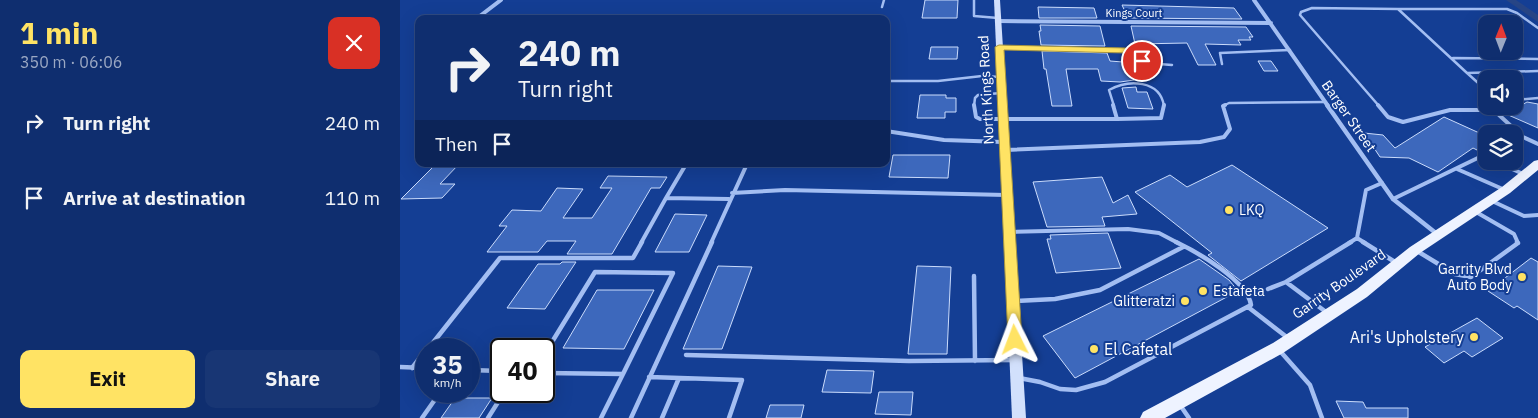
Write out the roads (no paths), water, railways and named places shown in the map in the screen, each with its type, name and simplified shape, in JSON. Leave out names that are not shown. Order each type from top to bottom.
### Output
[{"type":"main road","name":"Garrity Boulevard","points":[[1149,418],[1284,344],[1362,293],[1415,250],[1506,190],[1538,164]]},
{"type":"street","points":[[481,15],[500,0]]},
{"type":"street","name":"North Kings Road","points":[[997,0],[1006,196],[1020,418]]},
{"type":"street","name":"Barger Street","points":[[1254,0],[1393,200],[1437,234]]},
{"type":"street","name":"Kings Court","points":[[998,20],[1271,23]]},
{"type":"lane","points":[[882,7],[884,0]]},
{"type":"lane","points":[[974,0],[974,16],[998,20]]},
{"type":"lane","points":[[1478,110],[1450,110],[1403,122],[1388,117],[1300,15],[1301,12],[1312,8],[1507,10],[1517,13],[1538,28]]},
{"type":"lane","points":[[1398,9],[1478,83]]},
{"type":"lane","points":[[999,47],[1126,50],[1135,52],[1146,63],[1172,65]]},
{"type":"lane","points":[[1222,64],[1220,53],[1290,50]]},
{"type":"lane","points":[[1452,58],[1538,59]]},
{"type":"lane","points":[[1467,73],[1538,71]]},
{"type":"lane","points":[[890,81],[938,81],[982,76],[1001,77]]},
{"type":"lane","points":[[1001,93],[978,95],[975,98],[974,112],[976,117],[980,119],[1117,119],[1161,118],[1164,114],[1164,104],[1159,91],[1148,85],[1120,84],[1113,87],[1109,90],[1117,119]]},
{"type":"lane","points":[[1523,99],[1538,98]]},
{"type":"lane","points":[[890,132],[944,140],[1004,146],[1200,142],[1224,137],[1230,129],[1223,106],[1229,103],[1326,102]]},
{"type":"lane","points":[[1499,115],[1510,125]]},
{"type":"lane","points":[[1523,137],[1538,144]]},
{"type":"lane","points":[[1393,200],[1478,159]]},
{"type":"lane","points":[[437,338],[500,258],[633,258],[684,167]]},
{"type":"lane","points":[[631,418],[729,199],[745,167]]},
{"type":"lane","points":[[1457,169],[1506,190]]},
{"type":"lane","points":[[1515,170],[1524,174]]},
{"type":"lane","points":[[1268,289],[1286,282],[1357,238],[1366,190],[1382,183]]},
{"type":"lane","points":[[732,193],[785,190],[1006,196]]},
{"type":"lane","points":[[666,198],[729,199]]},
{"type":"lane","points":[[1490,200],[1524,216],[1537,217]]},
{"type":"lane","points":[[1415,250],[1455,274],[1471,277],[1518,243],[1514,234],[1473,211]]},
{"type":"lane","points":[[1009,232],[1128,229],[1159,233],[1183,247],[1204,256],[1245,290],[1250,298],[1251,305],[1104,382],[1076,390],[1060,389],[1040,382],[1017,378]]},
{"type":"lane","points":[[1357,238],[1398,264]]},
{"type":"lane","points":[[1012,301],[1055,299],[1100,290],[1183,247]]},
{"type":"lane","points":[[554,338],[595,272],[673,273],[601,418]]},
{"type":"lane","points":[[974,276],[975,361]]},
{"type":"lane","points":[[1286,282],[1329,314]]},
{"type":"lane","points":[[1248,307],[1284,344],[1310,385],[1322,418]]},
{"type":"lane","points":[[686,355],[910,361],[1016,360]]},
{"type":"lane","points":[[400,368],[412,368],[415,364]]},
{"type":"lane","points":[[555,372],[623,374]]},
{"type":"lane","points":[[650,377],[742,380],[729,418]]},
{"type":"lane","points":[[662,418],[679,378]]},
{"type":"lane","points":[[422,418],[433,403]]},
{"type":"lane","points":[[488,418],[497,403]]},
{"type":"lane","points":[[1179,403],[1189,418]]},
{"type":"waterway","points":[[1510,0],[1538,19]]},
{"type":"place","name":"LKQ","points":[[1229,210]]},
{"type":"place","name":"Garrity Blvd Auto Body","points":[[1522,277]]},
{"type":"place","name":"Estafeta","points":[[1203,291]]},
{"type":"place","name":"Glitteratzi","points":[[1185,301]]},
{"type":"place","name":"Ari's Upholstery","points":[[1474,337]]},
{"type":"place","name":"El Cafetal","points":[[1094,349]]}]
